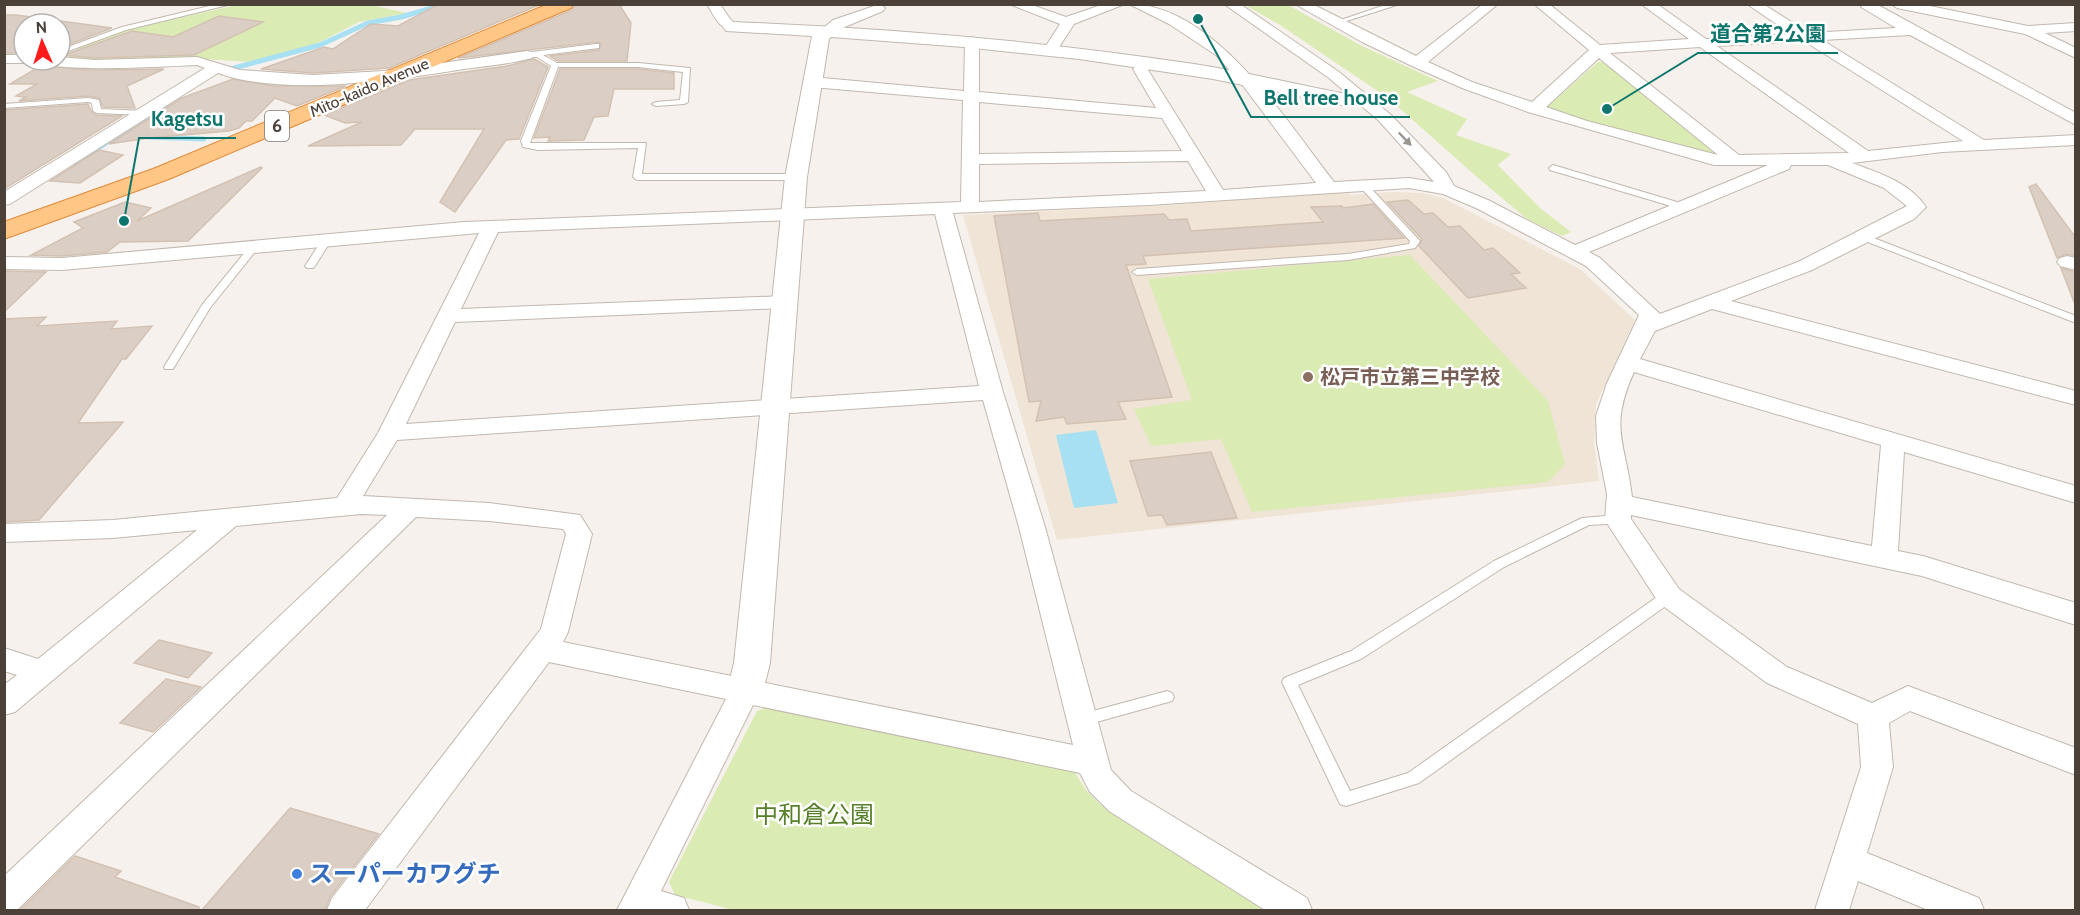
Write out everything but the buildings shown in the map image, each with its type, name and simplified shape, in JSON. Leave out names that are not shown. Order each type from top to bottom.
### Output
[{"type":"highway","name":"Mito-kaido Avenue","points":[[4,231],[161,174],[565,4]]},
{"type":"street","points":[[713,4],[725,22],[732,27],[828,30],[1051,49],[1246,80],[1346,100],[1363,99]]},
{"type":"street","points":[[1015,4],[1066,22],[1119,4]]},
{"type":"street","points":[[1135,4],[1174,21],[1221,52],[1246,80],[1329,188]]},
{"type":"street","points":[[1230,4],[1313,59],[1363,99],[1385,118],[1440,176],[1447,189]]},
{"type":"street","points":[[1301,4],[1335,23],[1467,85],[1534,109],[1714,160],[1831,160],[1979,144],[2071,143]]},
{"type":"street","points":[[1417,63],[1492,4]]},
{"type":"street","points":[[1540,4],[1735,160]]},
{"type":"street","points":[[1647,4],[1865,156]]},
{"type":"street","points":[[1753,4],[1979,144]]},
{"type":"street","points":[[1870,4],[1868,7],[2076,120]]},
{"type":"street","points":[[1897,4],[2028,30],[2076,27]]},
{"type":"street","points":[[672,910],[636,906],[745,691],[752,663],[796,177],[820,37],[838,23],[878,6]]},
{"type":"street","points":[[1051,49],[1067,25],[1066,22]]},
{"type":"street","points":[[2028,30],[2076,54]]},
{"type":"street","points":[[1597,49],[1913,31]]},
{"type":"street","points":[[970,209],[972,41]]},
{"type":"street","points":[[1534,109],[1591,58],[1597,49]]},
{"type":"street","points":[[72,62],[94,64],[197,61],[237,75],[310,81],[362,78],[527,55]]},
{"type":"street","points":[[1147,63],[1140,69],[1217,195]]},
{"type":"street","points":[[4,200],[144,113],[222,69]]},
{"type":"street","points":[[812,82],[1168,114]]},
{"type":"street","points":[[970,159],[1193,156]]},
{"type":"street","points":[[1576,251],[1793,160]]},
{"type":"street","points":[[1648,326],[1805,266],[1908,215],[1917,207],[1911,198],[1892,186],[1831,160]]},
{"type":"street","points":[[4,263],[62,264],[491,227],[970,209],[1409,183],[1447,189],[1576,251],[1605,271],[1636,298],[1650,314],[1648,326],[1611,399],[1607,436],[1620,512],[1669,596],[1777,675],[1873,717]]},
{"type":"street","points":[[943,209],[992,392],[1032,527],[1092,762],[1101,782],[1120,801],[1295,910]]},
{"type":"street","points":[[345,506],[390,433],[491,227]]},
{"type":"street","points":[[446,316],[784,302]]},
{"type":"street","points":[[1710,302],[2076,398]]},
{"type":"street","points":[[1628,363],[2076,495]]},
{"type":"street","points":[[390,433],[992,392]]},
{"type":"street","points":[[1884,557],[1893,442]]},
{"type":"street","points":[[6,535],[113,529],[345,506],[489,512],[571,521],[579,534],[554,632],[344,910]]},
{"type":"street","points":[[4,900],[411,507]]},
{"type":"street","points":[[1620,512],[1884,557],[1923,566],[2076,614]]},
{"type":"street","points":[[4,703],[229,518]]},
{"type":"street","points":[[542,649],[1092,762]]},
{"type":"street","points":[[4,659],[42,672]]},
{"type":"street","points":[[1873,717],[1908,698],[2076,762]]},
{"type":"street","points":[[1832,910],[1877,767],[1873,717]]},
{"type":"street","points":[[1848,861],[1967,910]]},
{"type":"lane","points":[[72,48],[124,28],[229,4]]},
{"type":"lane","points":[[1335,23],[1397,4]]},
{"type":"lane","points":[[527,55],[596,46]]},
{"type":"lane","points":[[527,55],[538,55],[555,65],[638,65],[687,70],[684,102],[656,104]]},
{"type":"lane","points":[[555,65],[525,141],[526,144],[538,147],[643,145],[637,177],[796,177]]},
{"type":"lane","points":[[4,106],[88,100],[96,102],[97,111],[144,113]]},
{"type":"lane","points":[[1553,168],[1684,207]]},
{"type":"lane","points":[[1137,272],[1347,257],[1412,246],[1415,241],[1363,185]]},
{"type":"lane","points":[[1863,237],[2076,320]]},
{"type":"lane","points":[[310,266],[325,242]]},
{"type":"lane","points":[[169,366],[206,307],[253,248]]},
{"type":"lane","points":[[1620,512],[1587,521],[1499,564],[1356,656],[1289,682],[1346,799],[1413,778],[1669,596]]},
{"type":"lane","points":[[1081,721],[1167,697]]},
{"type":"shaded area","name":"松戸市立第三中学校","points":[[1343,191],[1351,195],[1392,192],[1422,193],[1443,198],[1580,269],[1635,320],[1596,404],[1594,444],[1599,481],[1057,540],[963,215],[1172,205]]},
{"type":"green space","points":[[366,4],[407,13],[359,22],[314,45],[250,62],[176,57],[110,61],[72,59],[72,52],[94,40],[139,27],[237,5]]},
{"type":"green space","points":[[1245,5],[1288,5],[1362,46],[1438,81],[1407,92],[1467,119],[1456,135],[1511,154],[1498,165],[1540,208],[1571,232],[1562,236],[1527,219],[1388,98],[1280,25]]},
{"type":"green space","points":[[1598,62],[1606,62],[1718,153],[1710,154],[1602,126],[1547,107]]},
{"type":"green space","points":[[1410,255],[1548,401],[1565,464],[1548,482],[1252,512],[1221,439],[1151,446],[1134,409],[1192,400],[1148,279]]},
{"type":"green space","name":"中和倉公園","points":[[767,707],[1072,768],[1086,790],[1101,805],[1270,910],[734,910],[675,895],[669,882],[757,711]]},
{"type":"water","points":[[1096,430],[1118,503],[1074,508],[1056,435]]},
{"type":"waterway","points":[[223,71],[320,45],[368,23],[401,17],[442,5]]},
{"type":"waterway","points":[[89,154],[166,105]]},
{"type":"waterway","points":[[148,137],[204,139]]},
{"type":"waterway","points":[[76,163],[92,153]]},
{"type":"place","name":"Bell tree house","points":[[1198,19]]},
{"type":"place","name":"道合第2公園","points":[[1607,109]]},
{"type":"place","name":"Kagetsu","points":[[124,221]]},
{"type":"place","name":"松戸市立第三中学校","points":[[1308,377]]},
{"type":"place","name":"スーパーカワグチ","points":[[297,874]]}]
